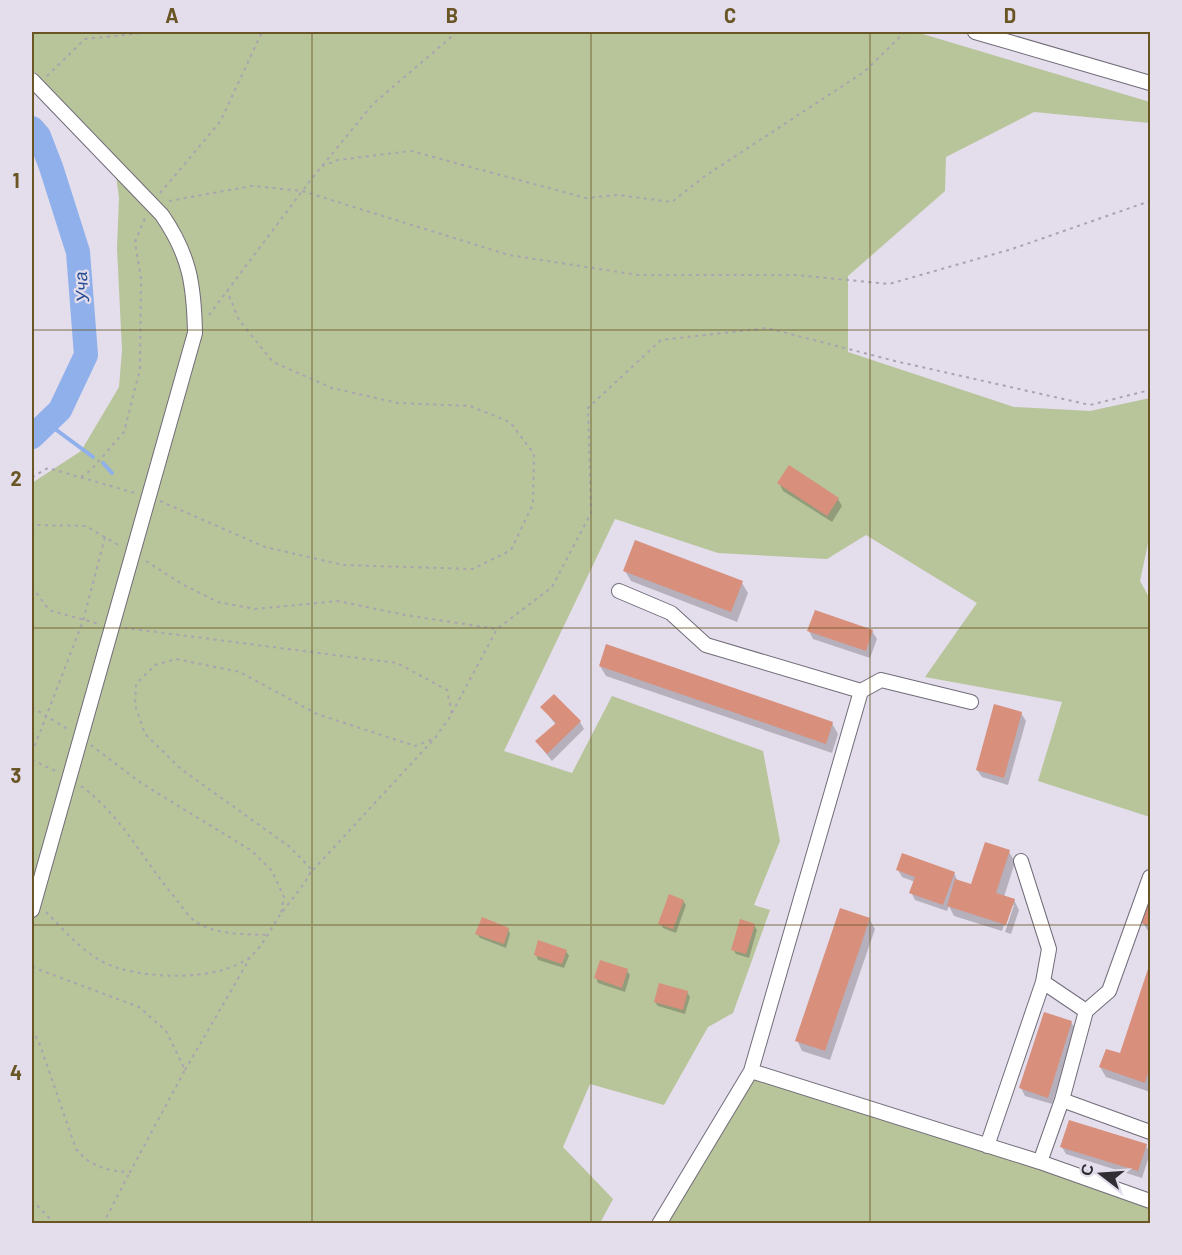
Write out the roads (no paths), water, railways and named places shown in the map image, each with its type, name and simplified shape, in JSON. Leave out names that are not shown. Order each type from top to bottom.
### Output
[{"type":"lane","points":[[975,32],[1150,83]]},
{"type":"lane","points":[[33,906],[195,333],[190,270],[180,241],[151,204],[34,83]]},
{"type":"lane","points":[[619,591],[671,613],[706,645],[861,691]]},
{"type":"lane","points":[[659,1224],[750,1071],[861,691],[881,680],[971,702]]},
{"type":"lane","points":[[987,1146],[1043,982],[1049,949],[1021,861]]},
{"type":"lane","points":[[1040,1162],[1062,1100],[1086,1011],[1109,991],[1150,877]]},
{"type":"lane","points":[[1043,982],[1086,1011]]},
{"type":"lane","points":[[750,1071],[1040,1162],[1150,1201]]},
{"type":"lane","points":[[1062,1100],[1150,1132]]},
{"type":"waterway","name":"Уча","points":[[32,128],[39,136],[51,167],[78,252],[86,355],[60,410],[32,437]]},
{"type":"waterway","points":[[47,423],[93,457]]},
{"type":"waterway","points":[[103,463],[112,473]]}]
